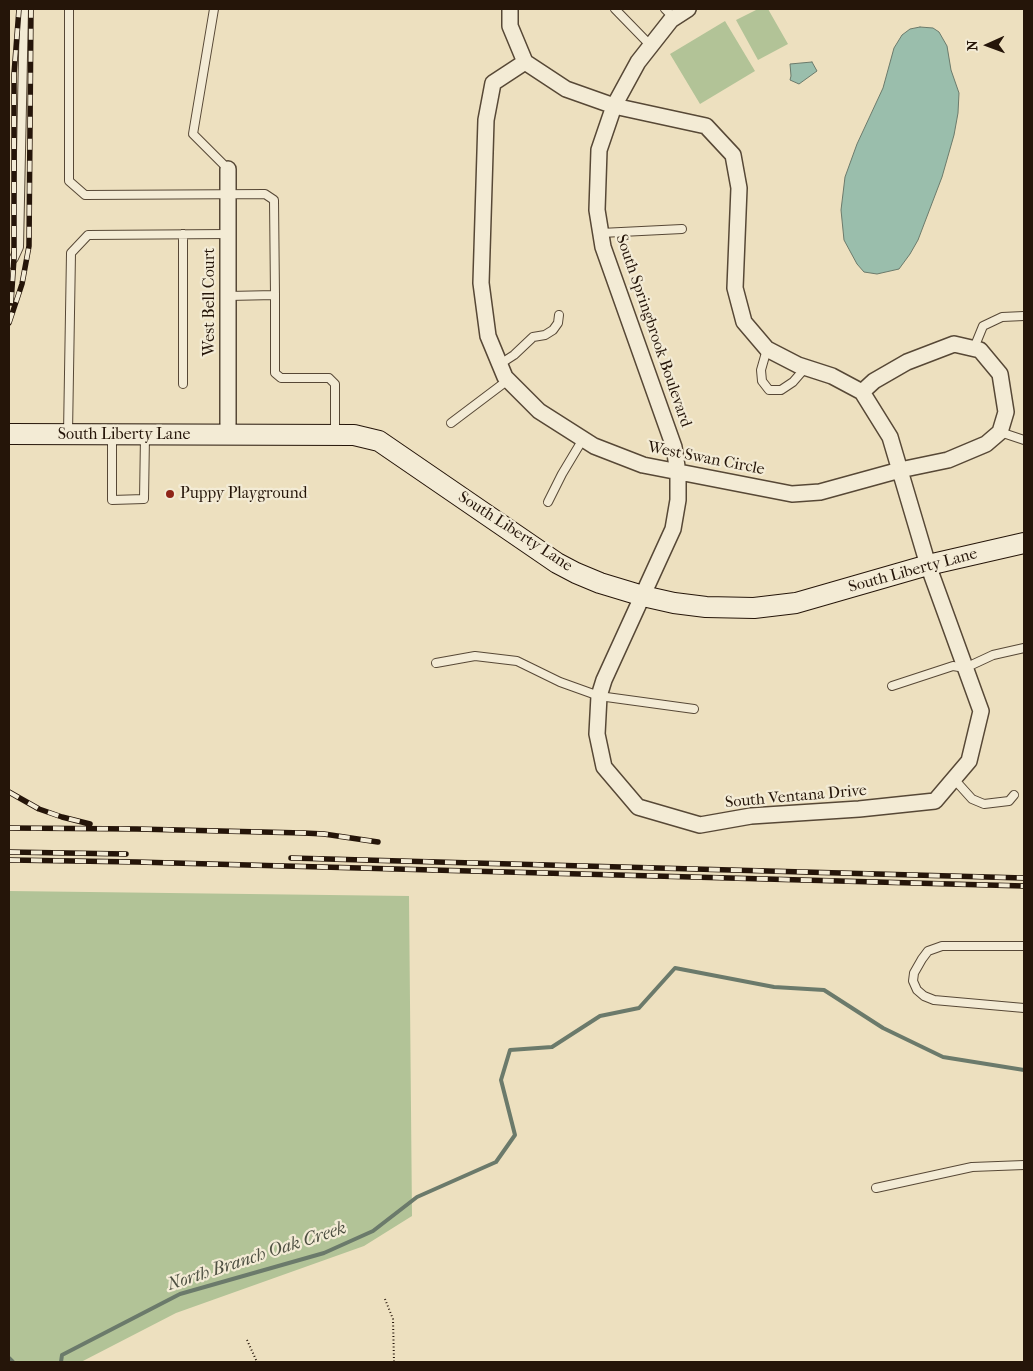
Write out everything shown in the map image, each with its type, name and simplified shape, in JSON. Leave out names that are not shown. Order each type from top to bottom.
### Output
[{"type":"street","points":[[510,9],[510,26],[525,62],[566,89],[614,106],[706,126],[733,155],[739,188],[735,288],[744,322],[767,348],[806,367],[832,376],[862,392],[890,437],[900,470],[948,460],[986,444],[1000,432],[1006,412],[1000,374],[980,350],[954,344],[907,362],[874,381],[862,392]]},
{"type":"street","name":"South Springbrook Boulevard","points":[[643,596],[673,529],[678,500],[678,473],[674,448],[603,247],[597,210],[599,150],[614,106],[638,62],[651,46],[670,14],[688,9]]},
{"type":"street","name":"West Swan Circle","points":[[525,62],[493,83],[486,120],[481,283],[488,336],[505,377],[539,411],[594,446],[643,466],[792,494],[820,492],[900,470]]},
{"type":"street","name":"West Bell Court","points":[[228,169],[228,435]]},
{"type":"street","name":"South Liberty Lane","points":[[9,434],[354,435],[379,441],[557,563],[600,583],[643,596],[674,603],[706,607],[754,608],[796,602],[928,565],[1024,543]]},
{"type":"street","name":"South Ventana Drive","points":[[643,596],[598,696],[597,734],[604,767],[638,807],[700,825],[751,816],[859,809],[935,801],[969,761],[981,711],[928,565],[900,470]]},
{"type":"lane","points":[[9,264],[19,247],[24,9]]},
{"type":"lane","points":[[69,9],[69,181],[85,195],[228,193],[265,194],[274,200],[275,373],[281,378],[329,378],[335,384],[335,435]]},
{"type":"lane","points":[[214,9],[193,134],[228,169]]},
{"type":"lane","points":[[615,9],[651,46]]},
{"type":"lane","points":[[601,233],[682,229]]},
{"type":"lane","points":[[183,234],[183,384]]},
{"type":"lane","points":[[68,434],[71,253],[88,235],[228,234]]},
{"type":"lane","points":[[228,296],[275,295]]},
{"type":"lane","points":[[500,364],[514,355],[533,337],[545,335],[553,330],[558,323],[560,315]]},
{"type":"lane","points":[[974,348],[983,326],[1002,317],[1024,316]]},
{"type":"lane","points":[[767,348],[761,370],[762,382],[770,390],[781,390],[793,382],[806,367]]},
{"type":"lane","points":[[450,423],[508,380]]},
{"type":"lane","points":[[1000,432],[1024,440]]},
{"type":"lane","points":[[112,435],[112,500],[144,499],[145,435]]},
{"type":"lane","points":[[548,502],[569,461],[583,439]]},
{"type":"lane","points":[[892,686],[953,666],[965,668],[993,655],[1024,648]]},
{"type":"lane","points":[[436,663],[475,656],[517,660],[560,682],[598,696],[694,709]]},
{"type":"lane","points":[[954,779],[972,799],[984,804],[1009,801],[1014,795]]},
{"type":"lane","points":[[1024,946],[942,946],[928,951],[914,973],[913,981],[917,990],[924,996],[934,1000],[1024,1008]]},
{"type":"lane","points":[[876,1188],[972,1167],[1024,1165]]},
{"type":"path","points":[[385,1299],[393,1319],[394,1362]]},
{"type":"path","points":[[247,1340],[257,1362]]},
{"type":"shaded area","points":[[758,9],[768,9],[788,44],[758,60],[736,20]]},
{"type":"shaded area","points":[[725,21],[755,71],[700,104],[670,54]]},
{"type":"shaded area","points":[[920,27],[933,28],[939,32],[947,46],[951,70],[959,93],[954,135],[942,177],[918,240],[910,254],[899,269],[877,274],[864,272],[857,264],[844,240],[841,210],[845,177],[857,144],[883,88],[894,48],[902,35],[910,29]]},
{"type":"shaded area","points":[[812,62],[817,71],[799,84],[790,80],[790,64]]},
{"type":"shaded area","points":[[9,891],[409,896],[412,1216],[364,1246],[176,1313],[81,1362],[9,1362]]},
{"type":"waterway","name":"North Branch Oak Creek","points":[[61,1362],[62,1355],[180,1294],[324,1253],[373,1231],[417,1197],[496,1162],[515,1135],[501,1080],[510,1050],[552,1047],[600,1016],[639,1008],[675,968],[774,987],[824,990],[883,1028],[943,1057],[1024,1070]]},
{"type":"waterway","name":"North Branch Oak Creek","points":[[9,1358],[13,1362]]},
{"type":"railway","points":[[11,303],[14,258],[14,74],[19,9]]},
{"type":"railway","points":[[9,323],[22,284],[29,246],[31,9]]},
{"type":"railway","points":[[9,792],[39,809],[90,824]]},
{"type":"railway","points":[[9,828],[304,833],[378,842]]},
{"type":"railway","points":[[9,852],[126,854]]},
{"type":"railway","points":[[291,858],[1024,878]]},
{"type":"railway","points":[[9,860],[1024,886]]},
{"type":"place","name":"Puppy Playground","points":[[170,494]]}]
